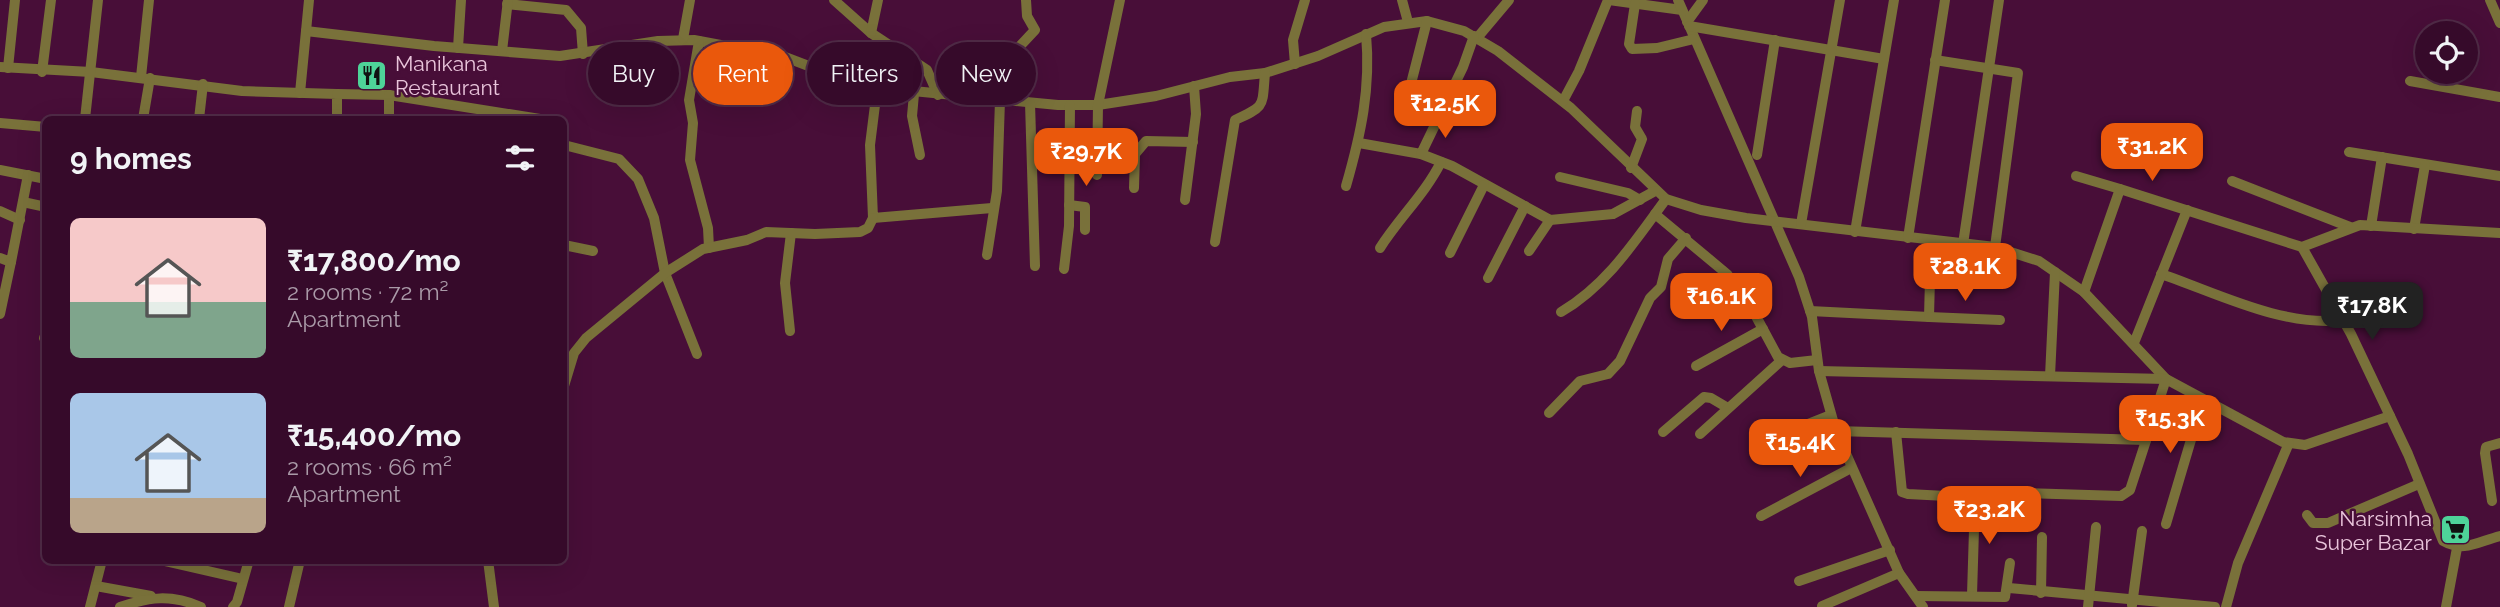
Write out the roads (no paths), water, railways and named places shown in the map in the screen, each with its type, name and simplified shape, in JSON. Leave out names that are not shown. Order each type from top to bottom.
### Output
[{"type":"street","points":[[15,0],[4,68],[42,72],[91,72],[242,91],[389,95],[521,116]]},
{"type":"street","points":[[42,72],[51,0]]},
{"type":"street","points":[[85,116],[98,0]]},
{"type":"street","points":[[143,116],[149,0]]},
{"type":"street","points":[[300,93],[309,0]]},
{"type":"street","points":[[458,48],[461,0]]},
{"type":"street","points":[[682,39],[690,0]]},
{"type":"street","points":[[834,0],[872,33],[926,69],[936,91]]},
{"type":"street","points":[[872,33],[878,0]]},
{"type":"street","points":[[1024,42],[1035,30],[1027,16],[1026,0]]},
{"type":"street","points":[[1097,175],[1098,105],[1120,0]]},
{"type":"street","points":[[1295,64],[1293,40],[1305,0]]},
{"type":"street","points":[[1402,0],[1408,22]]},
{"type":"street","points":[[1421,154],[1476,37],[1509,0]]},
{"type":"street","points":[[1563,102],[1579,71],[1608,0],[1635,4],[1680,5],[1750,170],[1775,220],[1810,311],[1817,366],[1836,431],[1899,573],[1923,607]]},
{"type":"street","points":[[1688,24],[1703,0]]},
{"type":"street","points":[[1801,224],[1840,0]]},
{"type":"street","points":[[1855,232],[1894,0]]},
{"type":"street","points":[[1908,238],[1945,0]]},
{"type":"street","points":[[1964,244],[1999,0]]},
{"type":"street","points":[[2490,0],[2500,23]]},
{"type":"street","points":[[502,51],[507,2],[556,3],[566,9],[582,28],[583,54]]},
{"type":"street","points":[[1635,4],[1629,44],[1632,49],[1667,46],[1694,39]]},
{"type":"street","points":[[1404,111],[1427,21]]},
{"type":"street","points":[[1036,103],[1098,105],[1265,73],[1295,64],[1366,34],[1408,22],[1427,21],[1476,37],[1563,102],[1666,199],[1726,215],[1995,247],[2028,256],[2084,292],[2166,379],[2289,443],[2305,445],[2390,416]]},
{"type":"street","points":[[1688,24],[1884,59]]},
{"type":"street","points":[[306,31],[560,56],[682,39],[785,57],[807,66]]},
{"type":"street","points":[[1346,186],[1359,143],[1368,86],[1366,34]]},
{"type":"street","points":[[1757,155],[1775,40]]},
{"type":"street","points":[[699,41],[689,100],[693,123],[690,160],[708,228],[709,248]]},
{"type":"street","points":[[1935,60],[2014,71],[2018,74],[1995,247]]},
{"type":"street","points":[[1215,242],[1228,175],[1231,128],[1235,120],[1253,114],[1259,108],[1265,73]]},
{"type":"street","points":[[2410,81],[2500,97]]},
{"type":"street","points":[[200,116],[203,84]]},
{"type":"street","points":[[1185,200],[1193,142],[1194,86]]},
{"type":"street","points":[[337,94],[337,116]]},
{"type":"street","points":[[389,95],[389,116]]},
{"type":"street","points":[[569,351],[689,256],[709,248],[747,240],[762,232],[860,232],[868,228],[873,218],[870,145],[875,105]]},
{"type":"street","points":[[913,105],[912,116],[920,155]]},
{"type":"street","points":[[987,255],[998,177],[1001,105]]},
{"type":"street","points":[[1030,105],[1035,266]]},
{"type":"street","points":[[1064,269],[1069,205],[1070,105]]},
{"type":"street","points":[[1631,167],[1642,139],[1635,127],[1637,111]]},
{"type":"street","points":[[0,123],[42,127]]},
{"type":"street","points":[[1134,188],[1135,154],[1146,141],[1193,142]]},
{"type":"street","points":[[1359,143],[1421,154],[1441,162],[1550,220],[1613,215],[1655,191]]},
{"type":"street","points":[[567,146],[619,159],[632,170],[645,192],[654,218],[665,273],[697,354]]},
{"type":"street","points":[[2349,152],[2500,176]]},
{"type":"street","points":[[2371,226],[2382,157]]},
{"type":"street","points":[[1380,248],[1393,228],[1430,185],[1441,162]]},
{"type":"street","points":[[2414,229],[2425,165]]},
{"type":"street","points":[[0,170],[42,178]]},
{"type":"street","points":[[0,314],[6,260],[20,220],[28,175]]},
{"type":"street","points":[[2076,176],[2302,247],[2350,227],[2500,233]]},
{"type":"street","points":[[1560,177],[1628,193],[1640,200]]},
{"type":"street","points":[[2232,181],[2350,227]]},
{"type":"street","points":[[1450,253],[1484,185]]},
{"type":"street","points":[[2084,292],[2120,188]]},
{"type":"street","points":[[1561,312],[1601,282],[1638,239],[1666,199]]},
{"type":"street","points":[[23,202],[42,206]]},
{"type":"street","points":[[1069,205],[1085,207],[1085,230]]},
{"type":"street","points":[[1488,278],[1525,206]]},
{"type":"street","points":[[873,218],[992,208]]},
{"type":"street","points":[[2134,343],[2187,210]]},
{"type":"street","points":[[0,211],[20,220]]},
{"type":"street","points":[[1655,214],[1727,274],[1782,360],[1817,366],[2166,379]]},
{"type":"street","points":[[1529,251],[1550,220]]},
{"type":"street","points":[[790,233],[785,283],[790,331]]},
{"type":"street","points":[[1549,413],[1580,381],[1608,374],[1620,361],[1650,298],[1661,287],[1668,260],[1686,238]]},
{"type":"street","points":[[1929,317],[1931,241]]},
{"type":"street","points":[[567,246],[593,251]]},
{"type":"street","points":[[2302,247],[2390,416],[2443,541],[2457,548],[2500,536]]},
{"type":"street","points":[[2050,376],[2055,272]]},
{"type":"street","points":[[2161,274],[2280,314],[2307,320],[2342,320]]},
{"type":"street","points":[[1810,311],[2000,320]]},
{"type":"street","points":[[1696,366],[1763,329]]},
{"type":"street","points":[[1700,434],[1782,360]]},
{"type":"street","points":[[1896,432],[1902,492],[1915,496],[1975,497],[1992,492],[2127,495],[2166,379]]},
{"type":"street","points":[[1663,432],[1704,397],[1728,408]]},
{"type":"street","points":[[2166,524],[2193,433],[2212,402]]},
{"type":"street","points":[[1783,434],[1831,415]]},
{"type":"street","points":[[1836,431],[2146,440]]},
{"type":"street","points":[[2226,607],[2238,563],[2289,443]]},
{"type":"street","points":[[2492,501],[2485,453],[2486,447],[2500,443]]},
{"type":"street","points":[[1761,516],[1851,468]]},
{"type":"street","points":[[2307,515],[2313,523],[2328,523],[2420,484]]},
{"type":"street","points":[[1972,595],[1975,497]]},
{"type":"street","points":[[2088,602],[2096,527]]},
{"type":"street","points":[[2133,604],[2142,531]]},
{"type":"street","points":[[2041,593],[2042,537]]},
{"type":"street","points":[[2446,607],[2457,548]]},
{"type":"street","points":[[1799,581],[1890,550]]},
{"type":"street","points":[[1916,596],[1972,595],[1992,602],[2005,597],[2009,588],[2010,563]]},
{"type":"street","points":[[90,607],[101,564]]},
{"type":"street","points":[[177,564],[243,579]]},
{"type":"street","points":[[233,607],[248,564]]},
{"type":"street","points":[[289,607],[299,564]]},
{"type":"street","points":[[489,564],[494,607]]},
{"type":"street","points":[[1822,606],[1899,573]]},
{"type":"street","points":[[96,586],[178,599],[201,607]]},
{"type":"street","points":[[2009,588],[2088,602],[2215,607]]},
{"type":"street","points":[[120,607],[153,596]]},
{"type":"place","name":"Manikana Restaurant","points":[[372,75]]},
{"type":"place","name":"Narsimha Super Bazar","points":[[2455,530]]}]
